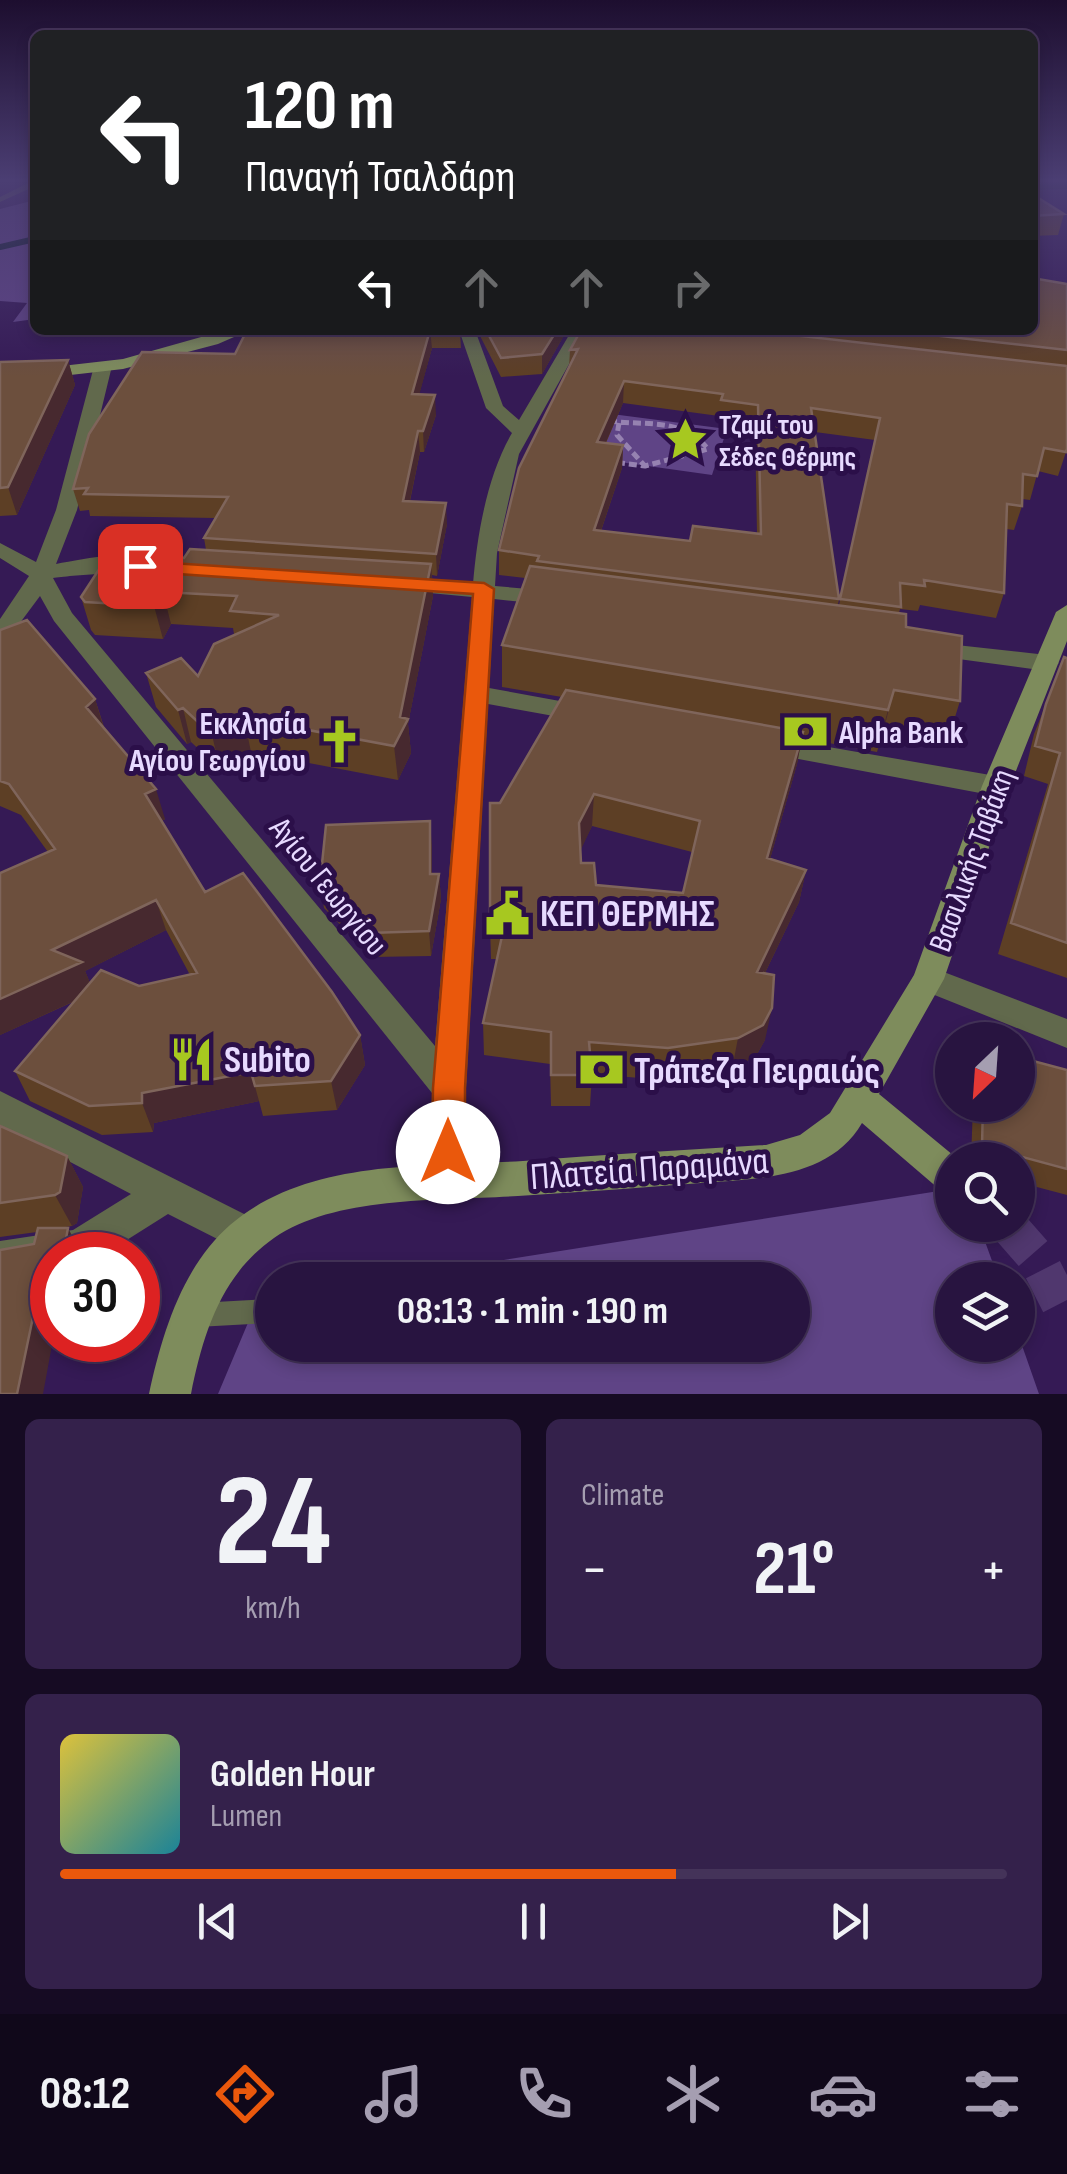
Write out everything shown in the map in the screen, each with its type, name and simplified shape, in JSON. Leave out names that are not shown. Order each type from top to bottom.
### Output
[{"type":"main road","points":[[0,378],[102,370],[227,335]]},
{"type":"main road","name":"Βασιλικής Ταβάκη","points":[[859,1100],[928,979],[996,786],[1057,665],[1067,612]]},
{"type":"main road","points":[[859,1100],[935,1163]]},
{"type":"main road","name":"Πλατεία Παραμάνα","points":[[170,1394],[191,1315],[211,1276],[247,1235],[307,1200],[448,1184],[789,1158],[829,1138],[859,1100]]},
{"type":"street","points":[[469,335],[496,408],[520,431]]},
{"type":"street","points":[[448,1184],[449,1088],[484,589],[494,506],[504,467],[520,431],[577,335]]},
{"type":"street","points":[[0,634],[11,623],[39,574],[65,514],[102,370]]},
{"type":"street","name":"Αγίου Γεωργίου","points":[[0,549],[39,574],[62,616],[449,1088]]},
{"type":"street","points":[[39,574],[102,564],[159,568]]},
{"type":"street","points":[[369,581],[484,589],[580,602]]},
{"type":"street","points":[[908,646],[1057,665]]},
{"type":"street","points":[[476,694],[611,718]]},
{"type":"street","points":[[746,742],[996,786]]},
{"type":"street","points":[[928,979],[1067,1034]]},
{"type":"street","points":[[0,1107],[247,1235]]},
{"type":"street","points":[[0,1260],[79,1248],[169,1192]]},
{"type":"lane","points":[[191,1315],[255,1312]]},
{"type":"path","points":[[598,423],[668,421],[692,433],[708,450],[645,466],[608,461]]},
{"type":"path","points":[[619,423],[617,436],[645,466]]},
{"type":"shaded area","points":[[0,246],[30,246],[30,320],[13,322],[27,303],[0,301]]},
{"type":"shaded area","points":[[558,407],[727,429],[712,475],[534,450]]},
{"type":"shaded area","points":[[935,1192],[935,1242],[985,1242],[992,1262],[935,1262],[935,1362],[1028,1362],[1039,1394],[218,1394],[255,1306],[255,1362],[810,1362],[810,1262],[491,1262]]},
{"type":"building","points":[[1038,279],[1067,284],[1067,350],[932,335],[1038,335]]},
{"type":"building","points":[[244,335],[429,335],[412,394],[435,395],[423,431],[418,431],[403,501],[446,503],[436,554],[204,538],[228,497],[84,494],[88,488],[73,489],[89,434],[142,352],[235,354]]},
{"type":"building","points":[[489,335],[554,335],[542,354],[501,358]]},
{"type":"building","points":[[578,335],[793,335],[1067,366],[1067,449],[1066,452],[1044,448],[1037,476],[1023,474],[1022,506],[1007,504],[1004,593],[924,580],[925,586],[900,583],[901,607],[840,599],[880,418],[811,408],[839,599],[537,561],[539,556],[499,550],[519,468],[578,349],[570,350]],"holes":[[[624,381],[723,394],[721,400],[758,405],[761,534],[693,526],[690,541],[594,530],[623,445],[597,442]]]},
{"type":"building","points":[[68,360],[8,487],[0,488],[0,362]]},
{"type":"building","points":[[190,549],[431,564],[400,717],[408,719],[394,746],[244,718],[212,735],[183,708],[178,710],[146,673],[181,658],[198,676],[214,644],[279,615],[230,611],[237,596],[163,592],[154,606],[85,602],[81,597],[109,554],[184,558]]},
{"type":"building","points":[[530,566],[906,614],[906,627],[962,636],[960,701],[894,690],[888,710],[502,645]]},
{"type":"building","points":[[27,620],[95,699],[86,707],[156,789],[145,794],[205,892],[243,873],[332,992],[360,1035],[331,1081],[255,1086],[251,1072],[142,1093],[142,1103],[89,1106],[15,1071],[101,970],[139,986],[197,973],[156,900],[52,950],[82,962],[0,999],[0,873],[55,849],[9,784],[0,781],[0,630]]},
{"type":"building","points":[[1064,657],[1067,943],[1011,923],[1060,753],[1035,746]]},
{"type":"building","points":[[566,690],[803,732],[767,858],[806,870],[757,972],[774,975],[772,1008],[763,1025],[738,1038],[668,1048],[589,1042],[592,1075],[551,1075],[551,1032],[483,1023],[504,927],[490,927],[490,803],[500,803]],"holes":[[[594,794],[700,821],[683,893],[596,885],[594,863],[581,863],[579,823]]]},
{"type":"building","points":[[430,821],[430,874],[439,874],[429,931],[369,933],[320,883],[326,825]]},
{"type":"building","points":[[1035,1062],[1067,1070],[1067,1169],[1035,1160],[1035,1142],[982,1142],[983,1122],[1035,1122]]},
{"type":"building","points":[[0,1126],[67,1156],[60,1192],[0,1203]]},
{"type":"building","points":[[38,1228],[68,1228],[67,1232],[37,1232]]},
{"type":"building","points":[[30,1245],[30,1331],[17,1394],[0,1394],[0,1250]]},
{"type":"waterway","points":[[0,247],[4,246]]},
{"type":"tunnel","points":[[1023,1242],[1037,1258],[1067,1317]]},
{"type":"place","name":"Τζαμί του Σέδες Θέρμης","points":[[686,440]]},
{"type":"place","name":"Alpha Bank","points":[[806,732]]},
{"type":"place","name":"Εκκλησία Αγίου Γεωργίου","points":[[339,741]]},
{"type":"place","name":"ΚΕΠ ΘΕΡΜΗΣ","points":[[507,913]]},
{"type":"place","name":"Subito","points":[[191,1059]]},
{"type":"place","name":"Τράπεζα Πειραιώς","points":[[601,1070]]},
{"type":"route","points":[[140,566],[484,589],[449,1088],[448,1152]]}]
